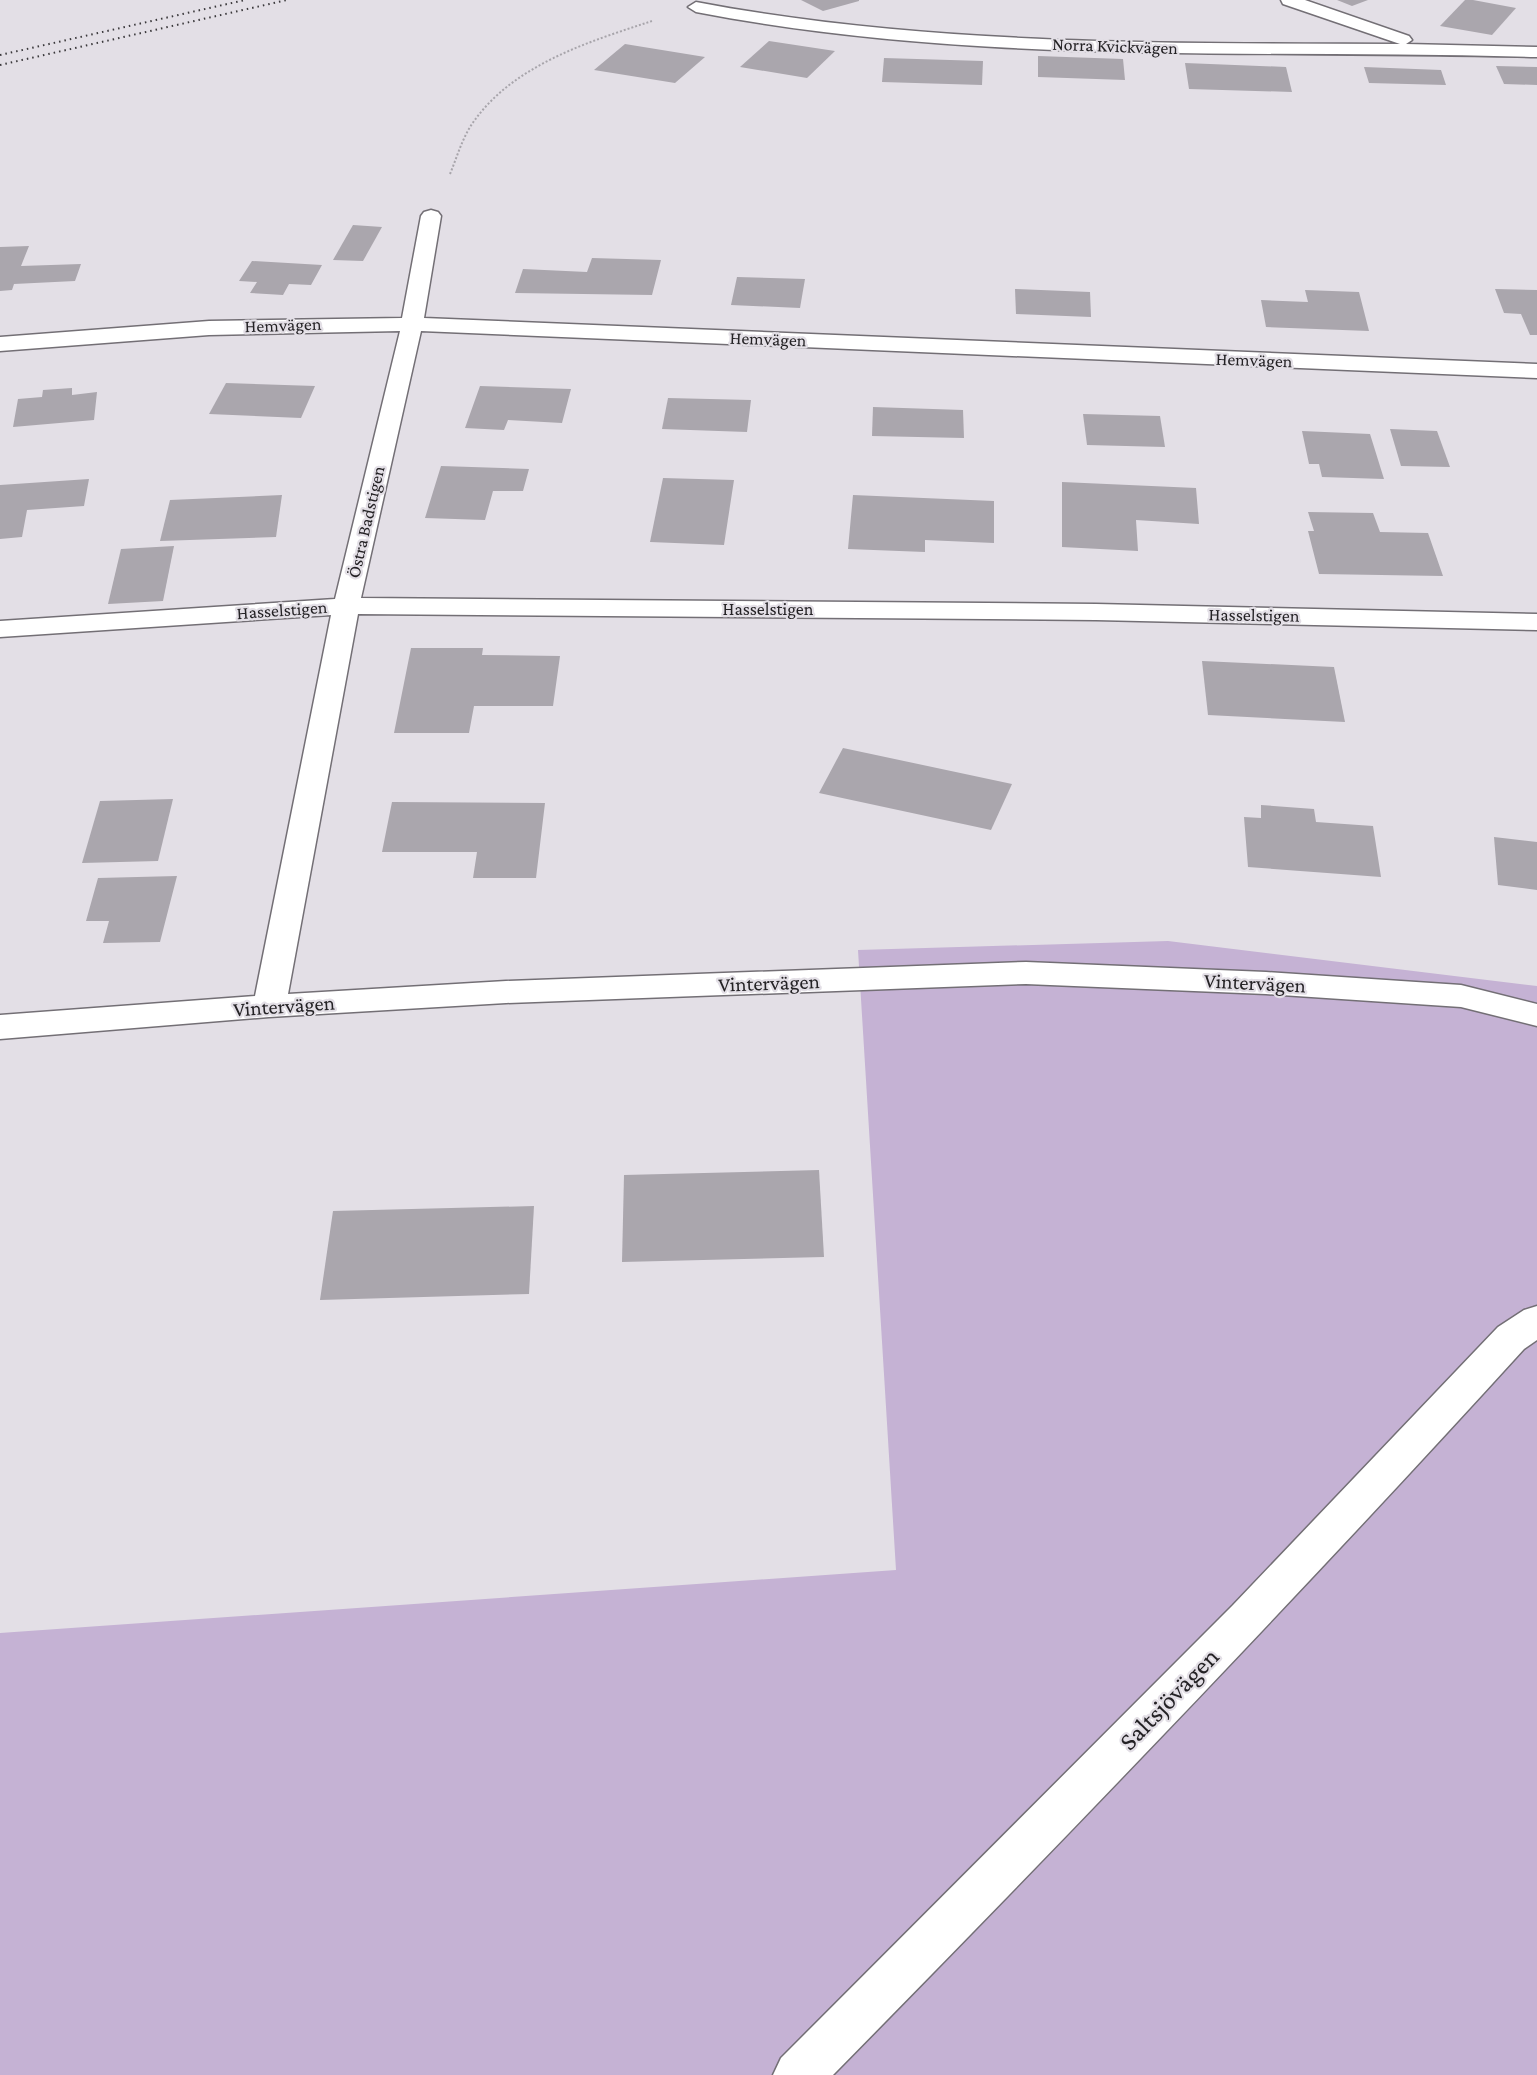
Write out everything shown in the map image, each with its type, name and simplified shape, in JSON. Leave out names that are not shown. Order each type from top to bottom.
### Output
[{"type":"street","points":[[696,7],[718,0]]},
{"type":"street","points":[[1289,0],[1427,48]]},
{"type":"street","name":"Norra Kvickvägen","points":[[696,7],[756,20],[821,29],[953,40],[1200,49],[1427,48],[1537,52]]},
{"type":"street","name":"Östra Badstigen","points":[[269,1006],[346,606],[412,324],[431,216]]},
{"type":"street","name":"Hemvägen","points":[[0,344],[209,328],[412,324],[1537,371]]},
{"type":"street","name":"Hasselstigen","points":[[0,629],[346,606],[1096,612],[1537,622]]},
{"type":"street","name":"Vintervägen","points":[[0,1027],[269,1006],[506,992],[1026,973],[1266,983],[1461,996],[1537,1015]]},
{"type":"street","name":"Saltsjövägen","points":[[798,2075],[1256,1610],[1374,1487],[1511,1338],[1537,1321]]},
{"type":"path","points":[[431,216],[472,124],[512,84],[536,69],[600,38],[696,7]]},
{"type":"shaded area","points":[[1168,941],[1537,986],[1537,2075],[0,2075],[0,1633],[896,1570],[858,950]]},
{"type":"building","points":[[801,0],[859,0],[859,1],[823,11]]},
{"type":"building","points":[[1337,0],[1368,0],[1352,6]]},
{"type":"building","points":[[1465,0],[1516,8],[1492,35],[1440,26]]},
{"type":"building","points":[[769,41],[835,51],[807,78],[740,67]]},
{"type":"building","points":[[625,44],[705,57],[675,83],[594,70]]},
{"type":"building","points":[[1038,56],[1123,59],[1125,80],[1038,77]]},
{"type":"building","points":[[884,58],[983,61],[982,85],[882,82]]},
{"type":"building","points":[[1185,63],[1286,67],[1292,92],[1189,89]]},
{"type":"building","points":[[1496,66],[1537,67],[1537,85],[1504,84]]},
{"type":"building","points":[[1364,67],[1441,70],[1446,85],[1369,83]]},
{"type":"building","points":[[353,225],[382,227],[363,261],[333,260]]},
{"type":"building","points":[[29,246],[21,266],[81,264],[75,281],[14,284],[12,290],[0,291],[0,247]]},
{"type":"building","points":[[592,258],[661,260],[652,295],[515,293],[523,269],[587,272]]},
{"type":"building","points":[[252,261],[322,265],[311,285],[289,284],[283,295],[250,293],[257,282],[239,281]]},
{"type":"building","points":[[737,277],[805,279],[800,308],[731,305]]},
{"type":"building","points":[[1015,289],[1090,292],[1091,317],[1016,314]]},
{"type":"building","points":[[1495,289],[1537,290],[1537,335],[1530,335],[1521,314],[1504,313]]},
{"type":"building","points":[[1305,290],[1359,292],[1369,331],[1266,327],[1261,300],[1308,302]]},
{"type":"building","points":[[226,383],[315,386],[301,418],[209,414]]},
{"type":"building","points":[[480,386],[571,389],[562,423],[508,420],[504,430],[465,428]]},
{"type":"building","points":[[72,388],[72,395],[97,392],[94,420],[13,427],[18,399],[42,397],[43,390]]},
{"type":"building","points":[[668,398],[751,400],[747,432],[662,429]]},
{"type":"building","points":[[873,407],[963,410],[964,438],[872,436]]},
{"type":"building","points":[[1083,414],[1160,416],[1165,447],[1087,445]]},
{"type":"building","points":[[1390,429],[1437,431],[1450,467],[1401,466]]},
{"type":"building","points":[[1302,431],[1370,434],[1384,479],[1322,477],[1319,464],[1309,464]]},
{"type":"building","points":[[441,466],[529,469],[523,491],[493,491],[485,520],[425,518]]},
{"type":"building","points":[[663,478],[734,480],[724,545],[650,542]]},
{"type":"building","points":[[89,479],[84,506],[27,510],[22,537],[0,539],[0,485]]},
{"type":"building","points":[[1062,482],[1196,488],[1199,524],[1136,520],[1138,551],[1062,547]]},
{"type":"building","points":[[282,495],[276,537],[160,541],[170,500]]},
{"type":"building","points":[[853,495],[994,501],[994,543],[925,540],[925,552],[848,549]]},
{"type":"building","points":[[1308,512],[1373,513],[1380,532],[1428,533],[1443,576],[1319,574],[1308,531],[1314,531]]},
{"type":"building","points":[[174,546],[163,601],[108,604],[121,549]]},
{"type":"building","points":[[411,648],[483,648],[482,655],[560,656],[553,706],[474,706],[469,733],[394,733]]},
{"type":"building","points":[[1202,661],[1334,667],[1345,722],[1208,715]]},
{"type":"building","points":[[843,748],[1012,784],[991,830],[819,793]]},
{"type":"building","points":[[173,799],[158,861],[82,863],[100,801]]},
{"type":"building","points":[[392,802],[545,803],[536,878],[473,878],[477,852],[382,852]]},
{"type":"building","points":[[1261,805],[1314,809],[1316,822],[1373,826],[1381,877],[1248,867],[1244,817],[1261,818]]},
{"type":"building","points":[[1494,837],[1537,842],[1537,890],[1498,885]]},
{"type":"building","points":[[177,876],[160,942],[103,943],[109,921],[86,921],[98,878]]},
{"type":"building","points":[[819,1170],[824,1257],[622,1262],[624,1175]]},
{"type":"building","points":[[534,1206],[529,1294],[320,1300],[333,1211]]},
{"type":"railway","points":[[0,55],[245,0]]},
{"type":"railway","points":[[0,65],[287,0]]}]
